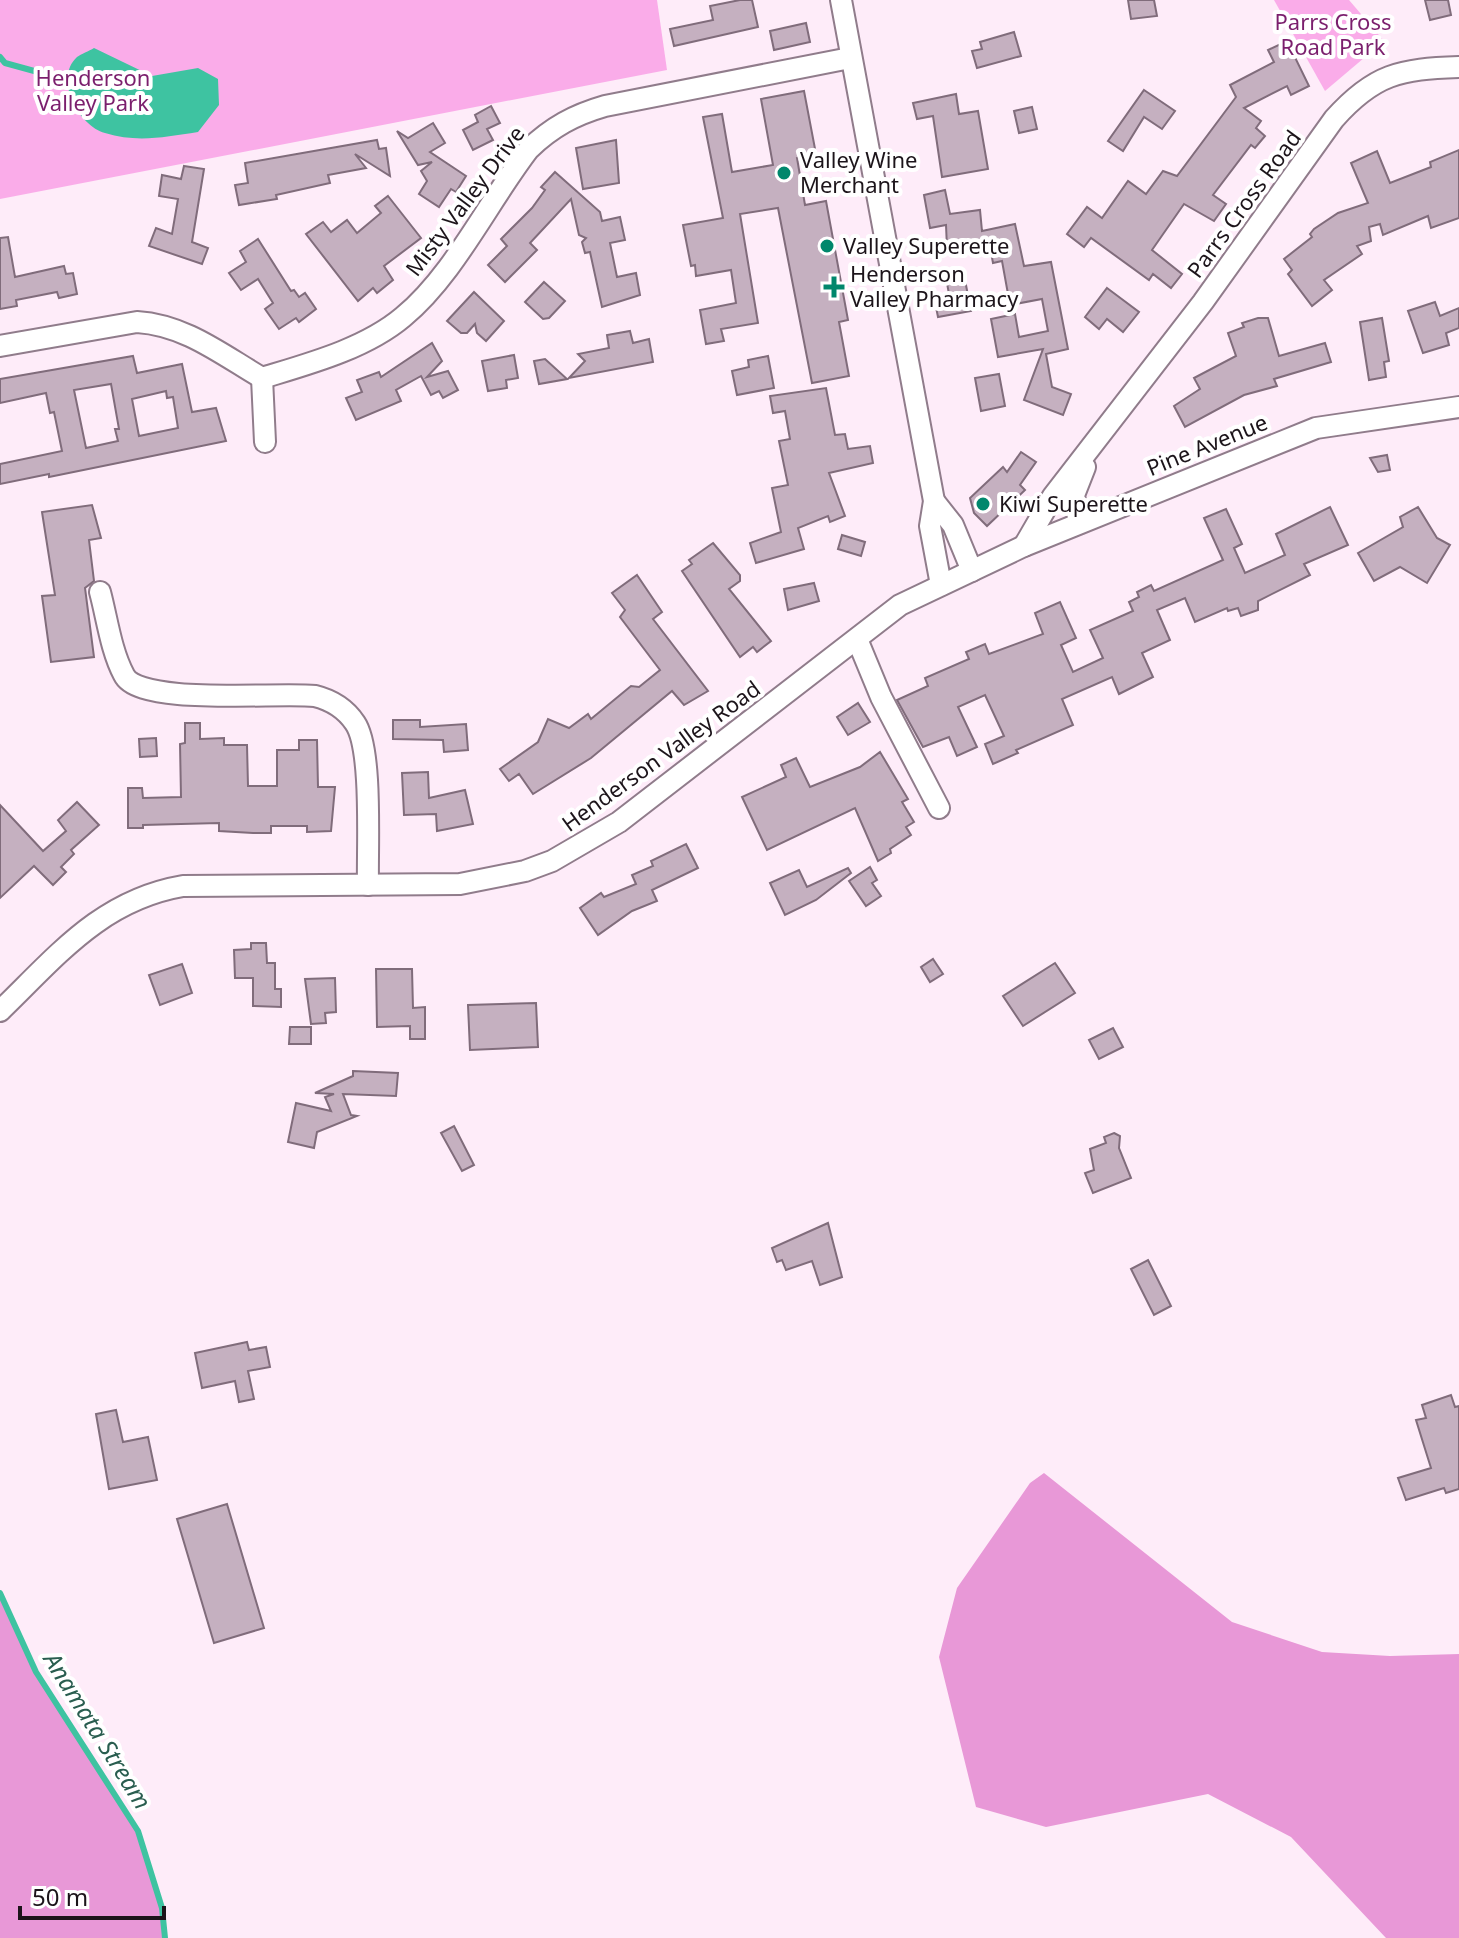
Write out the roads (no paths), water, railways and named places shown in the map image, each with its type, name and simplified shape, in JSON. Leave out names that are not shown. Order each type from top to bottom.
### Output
[{"type":"street","points":[[841,0],[934,501],[930,526],[941,585]]},
{"type":"street","name":"Misty Valley Drive","points":[[262,378],[350,346],[402,318],[430,291],[529,149],[549,130],[576,115],[605,106],[850,58]]},
{"type":"street","name":"Parrs Cross Road","points":[[1024,546],[1053,496],[1107,429],[1334,119],[1357,93],[1384,76],[1416,69],[1459,67]]},
{"type":"street","points":[[0,346],[137,322],[159,323],[212,347],[262,378],[265,442]]},
{"type":"street","name":"Pine Avenue","points":[[941,585],[1024,546],[1316,428],[1459,407]]},
{"type":"street","name":"Parrs Cross Road","points":[[1079,523],[1074,495],[1107,429]]},
{"type":"street","points":[[934,501],[953,525],[972,571]]},
{"type":"street","name":"Henderson Valley Road","points":[[0,1011],[102,915],[154,891],[183,886],[460,884],[525,871],[552,861],[619,822],[900,605],[941,585]]},
{"type":"street","points":[[100,592],[124,676],[138,688],[168,695],[315,696],[333,701],[355,723],[365,745],[368,885]]},
{"type":"street","points":[[857,639],[881,697],[939,808]]},
{"type":"waterway","points":[[0,57],[5,63],[67,80]]},
{"type":"waterway","name":"Anamata Stream","points":[[0,1593],[36,1672],[138,1831],[162,1908],[165,1938]]},
{"type":"place","name":"Valley Wine Merchant","points":[[784,173]]},
{"type":"place","name":"Valley Superette","points":[[827,246]]},
{"type":"place","name":"Henderson Valley Pharmacy","points":[[834,287]]},
{"type":"place","name":"Kiwi Superette","points":[[983,504]]},
{"type":"park label","name":"Parrs Cross Road Park","points":[[1333,34]]},
{"type":"park label","name":"Henderson Valley Park","points":[[93,90]]}]
